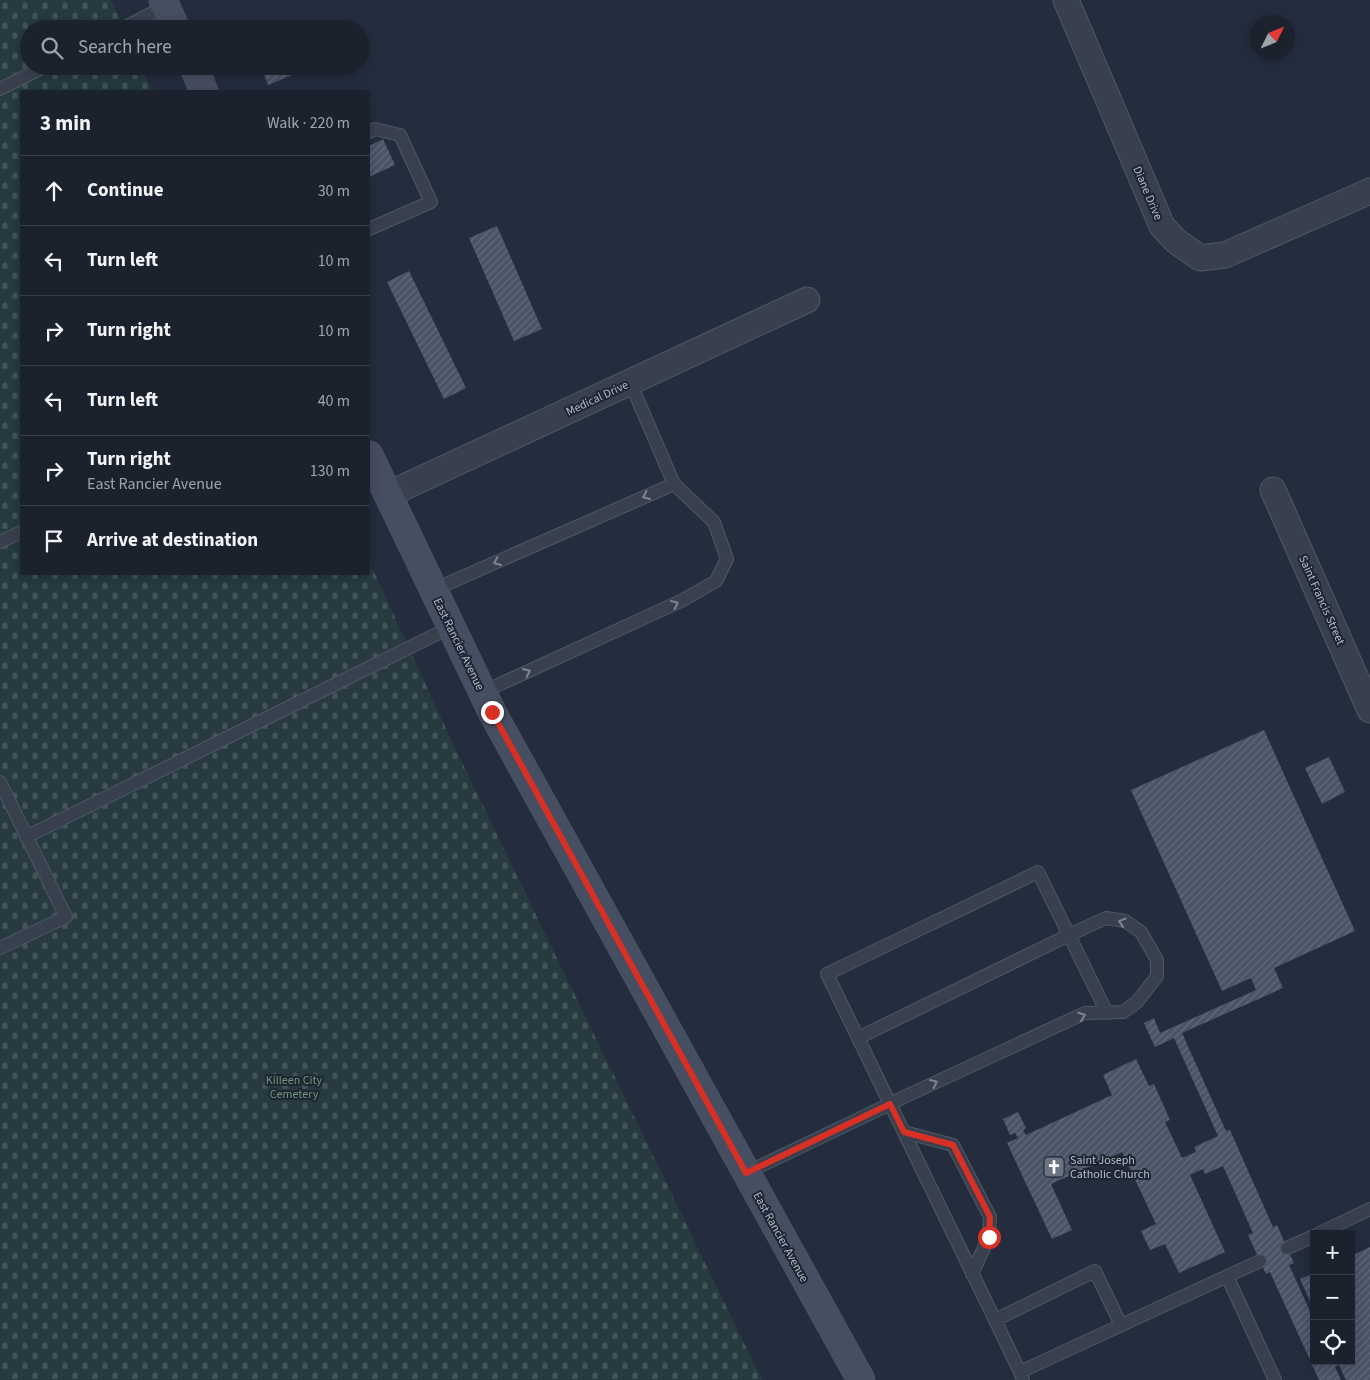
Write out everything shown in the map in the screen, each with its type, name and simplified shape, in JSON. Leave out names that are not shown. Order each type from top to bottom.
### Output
[{"type":"main road","points":[[197,75],[204,90]]},
{"type":"main road","name":"East Rancier Avenue","points":[[370,457],[483,692],[861,1380]]},
{"type":"street","name":"Diane Drive","points":[[1066,0],[1162,226],[1176,241],[1200,258],[1225,255],[1370,191]]},
{"type":"street","name":"Medical Drive","points":[[387,495],[807,300]]},
{"type":"street","name":"Saint Francis Street","points":[[1273,490],[1370,710]]},
{"type":"lane","points":[[144,20],[171,9]]},
{"type":"lane","points":[[0,89],[28,75]]},
{"type":"lane","points":[[370,132],[375,129],[400,135],[431,202],[370,229]]},
{"type":"lane","points":[[483,692],[683,600],[716,582],[727,559],[714,522],[674,484],[630,382]]},
{"type":"lane","points":[[433,590],[674,484]]},
{"type":"lane","points":[[0,542],[20,532]]},
{"type":"lane","points":[[26,836],[451,627]]},
{"type":"lane","points":[[0,782],[66,917],[0,948]]},
{"type":"lane","points":[[1107,1013],[1038,872],[827,974],[1022,1376],[1121,1325],[1260,1261]]},
{"type":"lane","points":[[746,1173],[1086,1013],[1123,1012],[1137,1002],[1157,976],[1157,960],[1141,932],[1125,922],[1106,918],[858,1038]]},
{"type":"lane","points":[[904,1132],[953,1145],[990,1217],[989,1237],[972,1274]]},
{"type":"lane","points":[[1326,1230],[1370,1209]]},
{"type":"lane","points":[[1287,1248],[1310,1238]]},
{"type":"lane","points":[[995,1320],[1095,1271],[1121,1325]]},
{"type":"lane","points":[[1227,1276],[1275,1380]]},
{"type":"green space","name":"Killeen City Cemetery","points":[[0,0],[111,0],[120,20],[20,20],[20,75],[145,75],[153,90],[20,90],[20,575],[370,575],[370,563],[454,746],[762,1380],[0,1380]]},
{"type":"building","points":[[264,75],[292,75],[268,85]]},
{"type":"building","points":[[383,139],[395,165],[370,177],[370,146]]},
{"type":"building","points":[[497,226],[542,329],[514,341],[469,238]]},
{"type":"building","points":[[409,271],[466,388],[444,399],[387,282]]},
{"type":"building","points":[[1264,730],[1355,931],[1274,968],[1283,988],[1182,1033],[1226,1131],[1230,1130],[1273,1227],[1277,1225],[1294,1263],[1289,1265],[1310,1311],[1310,1360],[1270,1272],[1266,1274],[1248,1235],[1253,1233],[1223,1166],[1205,1174],[1203,1169],[1190,1175],[1225,1252],[1179,1273],[1165,1244],[1150,1250],[1141,1231],[1156,1224],[1122,1152],[1051,1184],[1072,1230],[1052,1239],[1007,1143],[1018,1138],[1015,1133],[1010,1135],[1003,1119],[1018,1112],[1026,1128],[1023,1130],[1026,1135],[1112,1095],[1103,1075],[1136,1059],[1149,1086],[1154,1084],[1170,1120],[1165,1122],[1182,1158],[1196,1152],[1194,1147],[1218,1136],[1174,1038],[1155,1047],[1144,1023],[1154,1018],[1160,1033],[1256,990],[1251,978],[1222,991],[1131,790]]},
{"type":"building","points":[[1329,757],[1345,792],[1322,804],[1305,768]]},
{"type":"building","points":[[1370,1247],[1370,1380],[1346,1380],[1339,1365],[1355,1365],[1355,1254]]},
{"type":"building","points":[[1310,1275],[1310,1301],[1300,1279]]},
{"type":"building","points":[[1312,1365],[1339,1365],[1335,1367],[1341,1380],[1319,1380]]},
{"type":"place","name":"Saint Joseph Catholic Church","points":[[1054,1167]]},
{"type":"route","points":[[492,712],[746,1173],[890,1104],[904,1132],[953,1145],[990,1217],[989,1237]]}]
